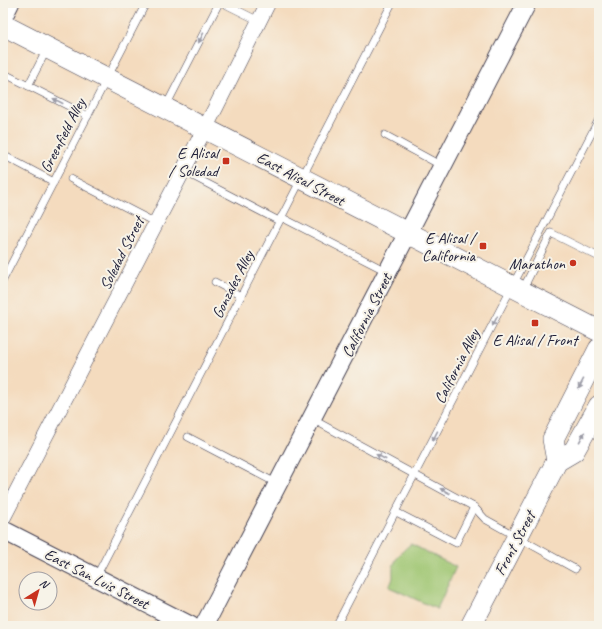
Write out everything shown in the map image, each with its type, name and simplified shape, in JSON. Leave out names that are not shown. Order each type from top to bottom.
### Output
[{"type":"main road","name":"East Alisal Street","points":[[3,25],[599,331]]},
{"type":"main road","points":[[599,349],[553,439],[557,461],[574,451],[599,406]]},
{"type":"main road","name":"Front Street","points":[[471,626],[557,461]]},
{"type":"street","points":[[3,17],[10,3]]},
{"type":"street","name":"Soledad Street","points":[[3,518],[206,128],[268,3]]},
{"type":"street","name":"California Street","points":[[204,626],[279,484],[527,3]]},
{"type":"street","name":"East San Luis Street","points":[[3,530],[191,626]]},
{"type":"lane","name":"Greenfield Alley","points":[[3,280],[146,3]]},
{"type":"lane","points":[[166,108],[219,3]]},
{"type":"lane","points":[[223,3],[259,21]]},
{"type":"lane","name":"Gonzales Alley","points":[[96,577],[392,3]]},
{"type":"lane","points":[[28,86],[48,48]]},
{"type":"lane","points":[[3,73],[88,116]]},
{"type":"lane","name":"California Alley","points":[[336,626],[517,288],[599,119]]},
{"type":"lane","points":[[385,135],[442,166]]},
{"type":"lane","points":[[3,155],[54,182]]},
{"type":"lane","points":[[183,171],[388,272]]},
{"type":"lane","points":[[71,179],[156,223]]},
{"type":"lane","points":[[517,288],[551,233],[599,257]]},
{"type":"lane","points":[[215,282],[242,296]]},
{"type":"lane","points":[[312,419],[474,507],[485,519],[575,569]]},
{"type":"lane","points":[[188,437],[279,484]]},
{"type":"lane","points":[[396,512],[456,543],[474,507]]},
{"type":"green space","points":[[411,544],[456,567],[437,609],[389,587],[393,579],[393,568],[395,561],[402,551]]},
{"type":"place","name":"E Alisal / Soledad","points":[[226,161]]},
{"type":"place","name":"E Alisal / California","points":[[483,246]]},
{"type":"place","name":"Marathon","points":[[573,263]]},
{"type":"place","name":"E Alisal / Front","points":[[535,323]]}]
